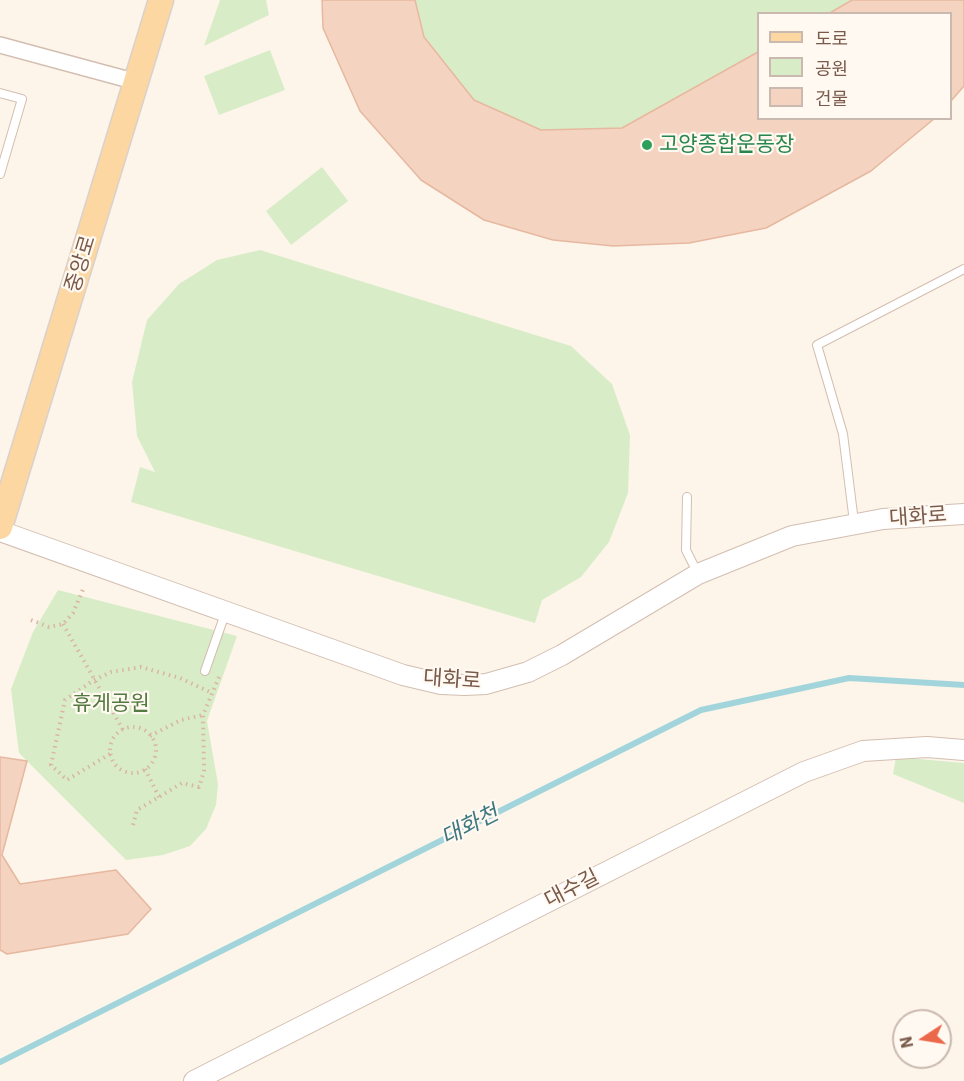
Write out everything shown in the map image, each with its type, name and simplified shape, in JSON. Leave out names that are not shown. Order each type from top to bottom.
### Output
[{"type":"main road","name":"중앙로","points":[[0,529],[161,0]]},
{"type":"street","points":[[0,45],[136,82]]},
{"type":"street","name":"대화로","points":[[0,529],[421,680],[465,685],[486,684],[512,678],[544,665],[698,574],[792,536],[855,524],[964,514]]},
{"type":"street","name":"대수길","points":[[194,1081],[804,772],[863,751],[927,747],[964,750]]},
{"type":"lane","points":[[0,93],[22,99],[3,150],[0,174]]},
{"type":"lane","points":[[855,524],[843,434],[817,345],[964,269]]},
{"type":"lane","points":[[687,497],[686,550],[698,574]]},
{"type":"lane","points":[[205,671],[226,610]]},
{"type":"path","points":[[31,620],[49,627],[63,624],[73,613],[84,587]]},
{"type":"path","points":[[63,624],[123,730]]},
{"type":"path","points":[[132,825],[137,810],[182,783],[199,787],[204,771],[203,716],[222,667]]},
{"type":"path","points":[[110,754],[67,780],[51,765],[65,700],[94,680],[111,672],[141,668],[180,678],[212,693]]},
{"type":"path","points":[[150,736],[181,720],[203,716]]},
{"type":"path","points":[[138,728],[150,736],[154,743],[154,758],[145,769],[138,772],[123,771],[113,761],[110,754],[113,740],[123,730],[138,728]]},
{"type":"path","points":[[145,769],[159,797]]},
{"type":"green space","points":[[220,0],[266,0],[269,15],[204,46]]},
{"type":"green space","name":"고양종합운동장","points":[[322,0],[964,0],[964,86],[952,101],[952,12],[757,12],[757,120],[934,120],[871,171],[766,228],[689,243],[613,246],[553,240],[323,28]]},
{"type":"green space","points":[[270,50],[285,90],[219,115],[204,76]]},
{"type":"green space","points":[[322,167],[348,201],[291,245],[266,211]]},
{"type":"green space","points":[[260,250],[571,346],[612,384],[630,435],[628,493],[609,542],[581,577],[542,600],[535,623],[131,502],[140,467],[155,472],[137,436],[132,382],[147,320],[179,284],[217,260]]},
{"type":"green space","name":"휴게공원","points":[[58,590],[237,636],[207,721],[218,784],[216,805],[206,829],[190,846],[163,855],[126,860],[19,753],[11,689],[33,632]]},
{"type":"green space","points":[[896,757],[964,763],[964,803],[893,774]]},
{"type":"building","name":"고양종합운동장","points":[[322,0],[415,0],[424,37],[474,100],[541,130],[622,128],[757,53],[757,120],[933,120],[871,171],[766,228],[689,243],[613,246],[553,240],[484,220],[421,180],[360,111],[323,28]]},
{"type":"building","points":[[852,0],[964,0],[964,86],[952,100],[952,12],[831,12]]},
{"type":"building","points":[[0,757],[27,761],[2,855],[20,884],[116,870],[151,909],[128,934],[7,954],[0,950]]},
{"type":"waterway","name":"대화천","points":[[0,1062],[701,710],[849,678],[964,685]]},
{"type":"place","name":"고양종합운동장","points":[[647,145]]}]
